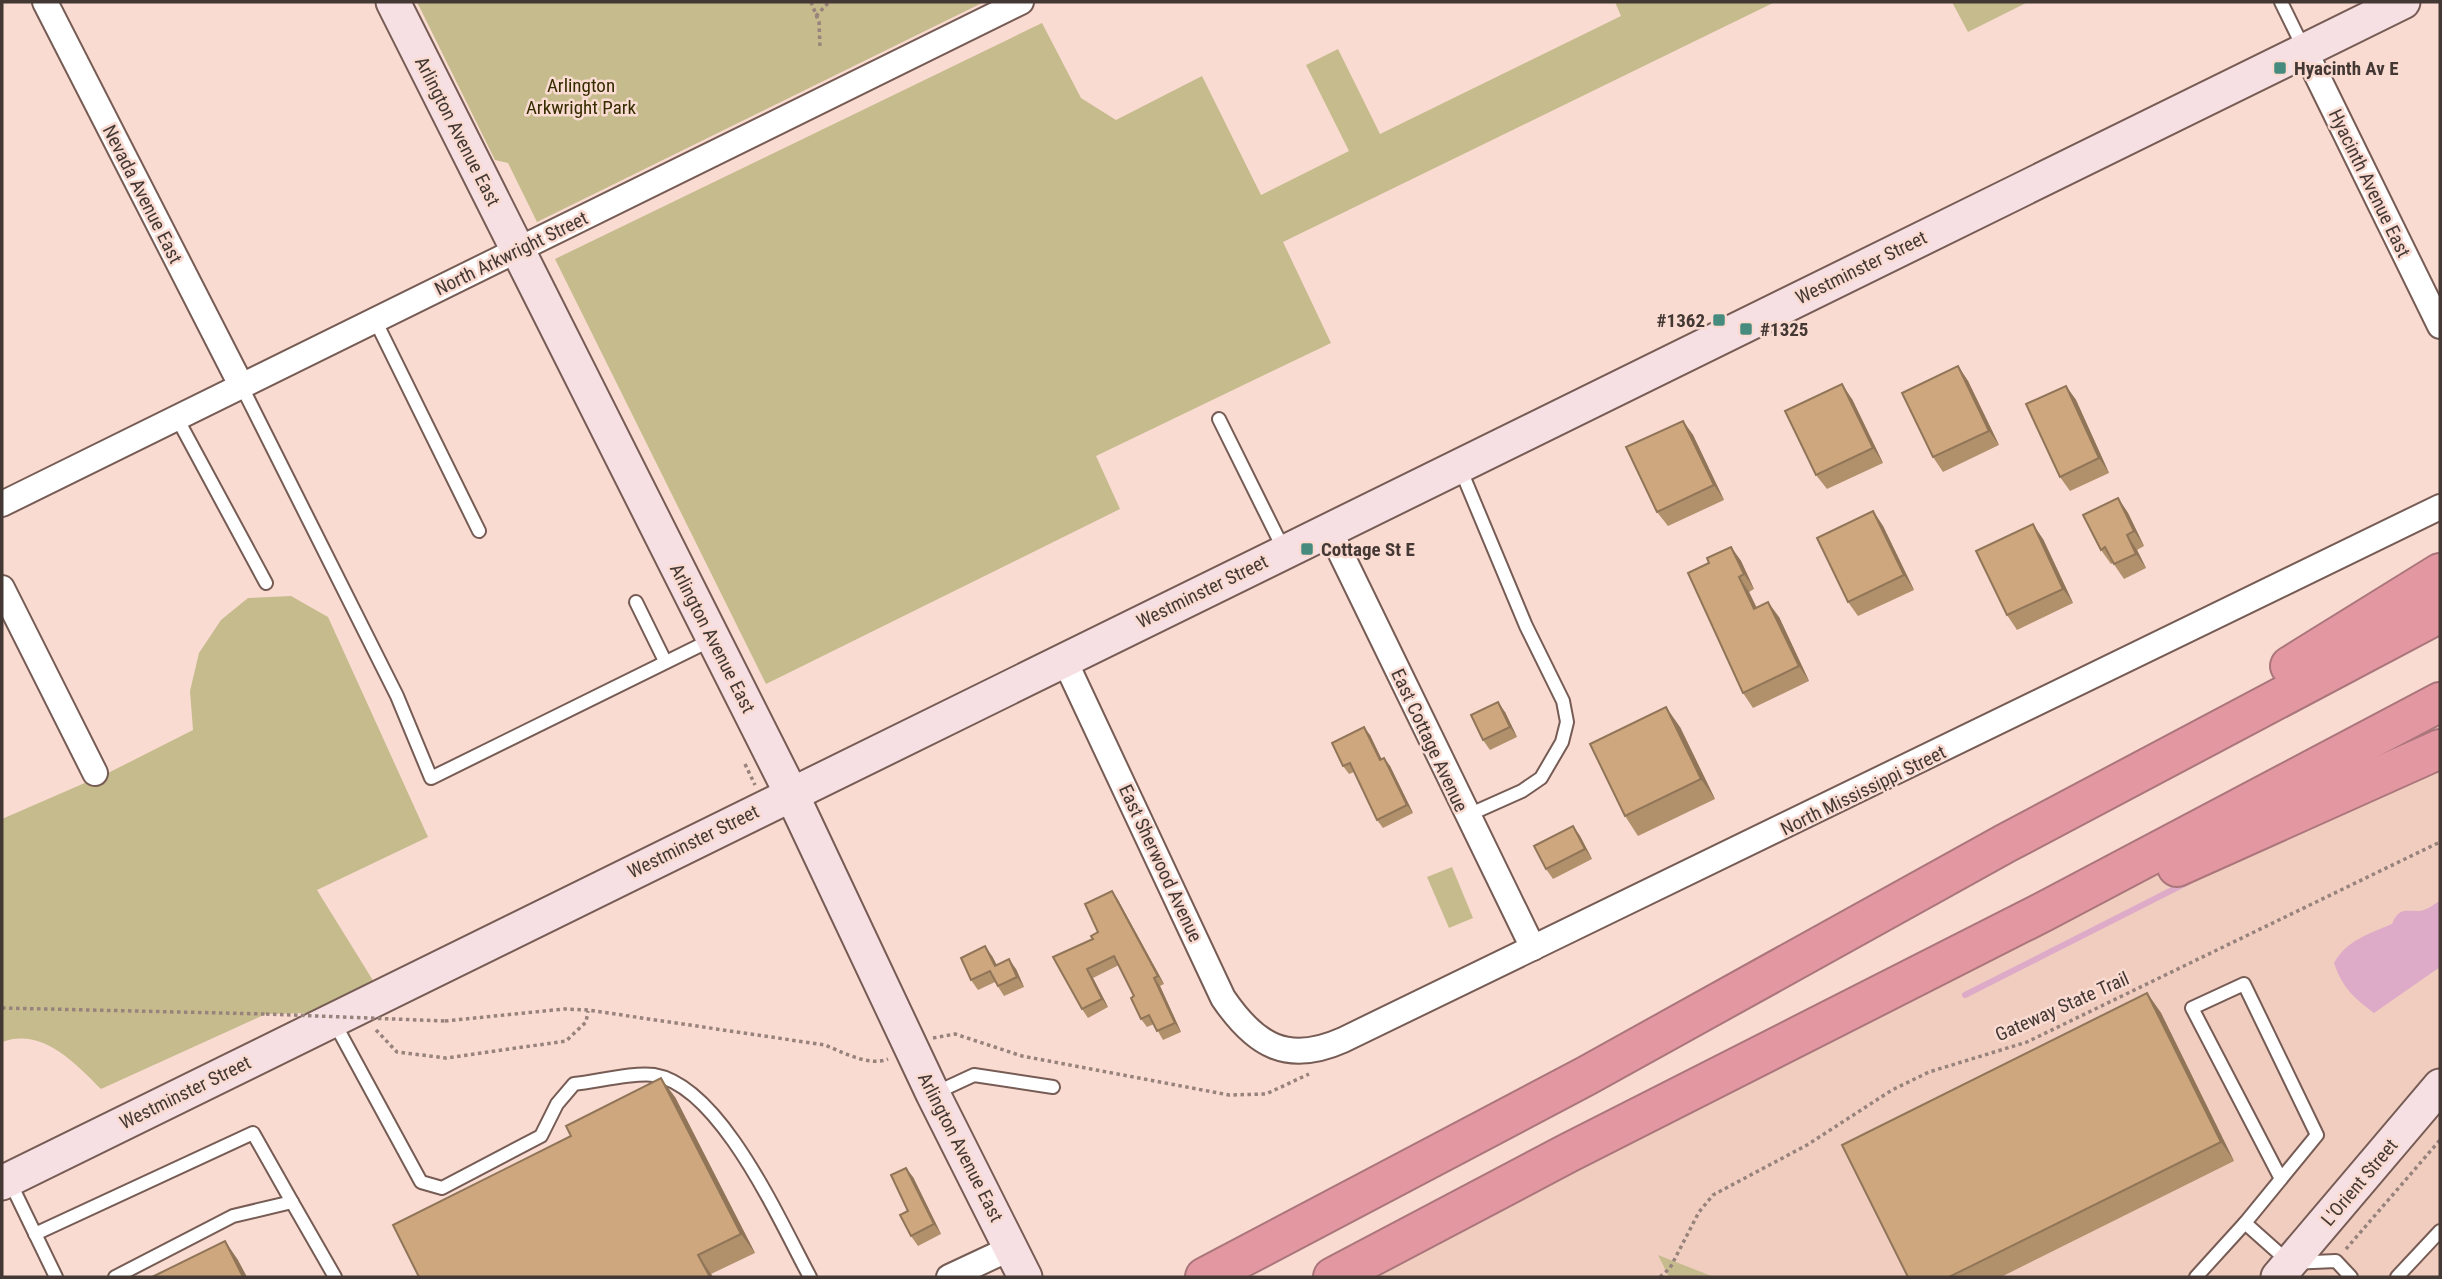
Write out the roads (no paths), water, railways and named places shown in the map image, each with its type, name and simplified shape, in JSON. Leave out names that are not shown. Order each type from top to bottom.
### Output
[{"type":"highway","points":[[2006,843],[2082,787],[2279,672],[2440,573]]},
{"type":"highway","points":[[1205,1277],[1574,1082],[2006,843],[2440,613]]},
{"type":"highway","points":[[1333,1277],[1568,1153],[2043,912],[2440,702]]},
{"type":"highway","points":[[2043,912],[2136,885],[2440,749]]},
{"type":"street","name":"Nevada Avenue East","points":[[45,2],[242,387]]},
{"type":"street","name":"Arlington Avenue East","points":[[393,2],[791,793],[933,1094],[1025,1277]]},
{"type":"street","name":"North Arkwright Street","points":[[2,504],[1021,2]]},
{"type":"street","name":"Westminster Street","points":[[4,1176],[339,1029],[791,793],[2304,49],[2367,10],[2403,2]]},
{"type":"street","name":"Hyacinth Avenue East","points":[[2304,49],[2440,326]]},
{"type":"street","name":"North Mississippi Street","points":[[1279,1048],[1301,1052],[1322,1050],[2440,507]]},
{"type":"street","name":"East Cottage Avenue","points":[[1329,529],[1466,816],[1533,948]]},
{"type":"street","points":[[2,588],[95,773]]},
{"type":"street","name":"East Sherwood Avenue","points":[[1064,659],[1223,998],[1248,1032],[1279,1048]]},
{"type":"street","name":"L'Orient Street","points":[[2284,1270],[2440,1086]]},
{"type":"street","points":[[949,1277],[1011,1248]]},
{"type":"lane","name":"Hyacinth Avenue East","points":[[2281,2],[2304,49]]},
{"type":"lane","points":[[375,320],[479,531]]},
{"type":"lane","points":[[242,387],[397,696],[431,778],[713,639]]},
{"type":"lane","points":[[177,418],[266,583]]},
{"type":"lane","points":[[1219,419],[1284,550]]},
{"type":"lane","points":[[1458,465],[1521,616],[1563,701],[1567,722],[1562,742],[1541,778],[1522,791],[1466,816]]},
{"type":"lane","points":[[636,602],[665,661]]},
{"type":"lane","points":[[2196,1277],[2245,1223],[2281,1179],[2317,1135],[2244,984],[2192,1008],[2281,1179]]},
{"type":"lane","points":[[339,1029],[421,1182],[442,1188],[541,1136],[557,1104],[574,1084],[653,1075],[682,1085],[741,1148],[810,1277]]},
{"type":"lane","points":[[933,1094],[974,1075],[1053,1087]]},
{"type":"lane","points":[[35,1234],[253,1133],[335,1277]]},
{"type":"lane","points":[[4,1176],[56,1277]]},
{"type":"lane","points":[[115,1277],[233,1216],[292,1202]]},
{"type":"lane","points":[[2245,1223],[2284,1270],[2336,1261],[2351,1277]]},
{"type":"lane","points":[[2397,1277],[2440,1231]]},
{"type":"waterway","points":[[1965,995],[2188,882]]},
{"type":"place","name":"Hyacinth Av E","points":[[2280,68]]},
{"type":"place","name":"#1362","points":[[1719,320]]},
{"type":"place","name":"#1325","points":[[1746,329]]},
{"type":"place","name":"Cottage St E","points":[[1307,549]]},
{"type":"park label","name":"Arlington Arkwright Park","points":[[581,96]]}]
